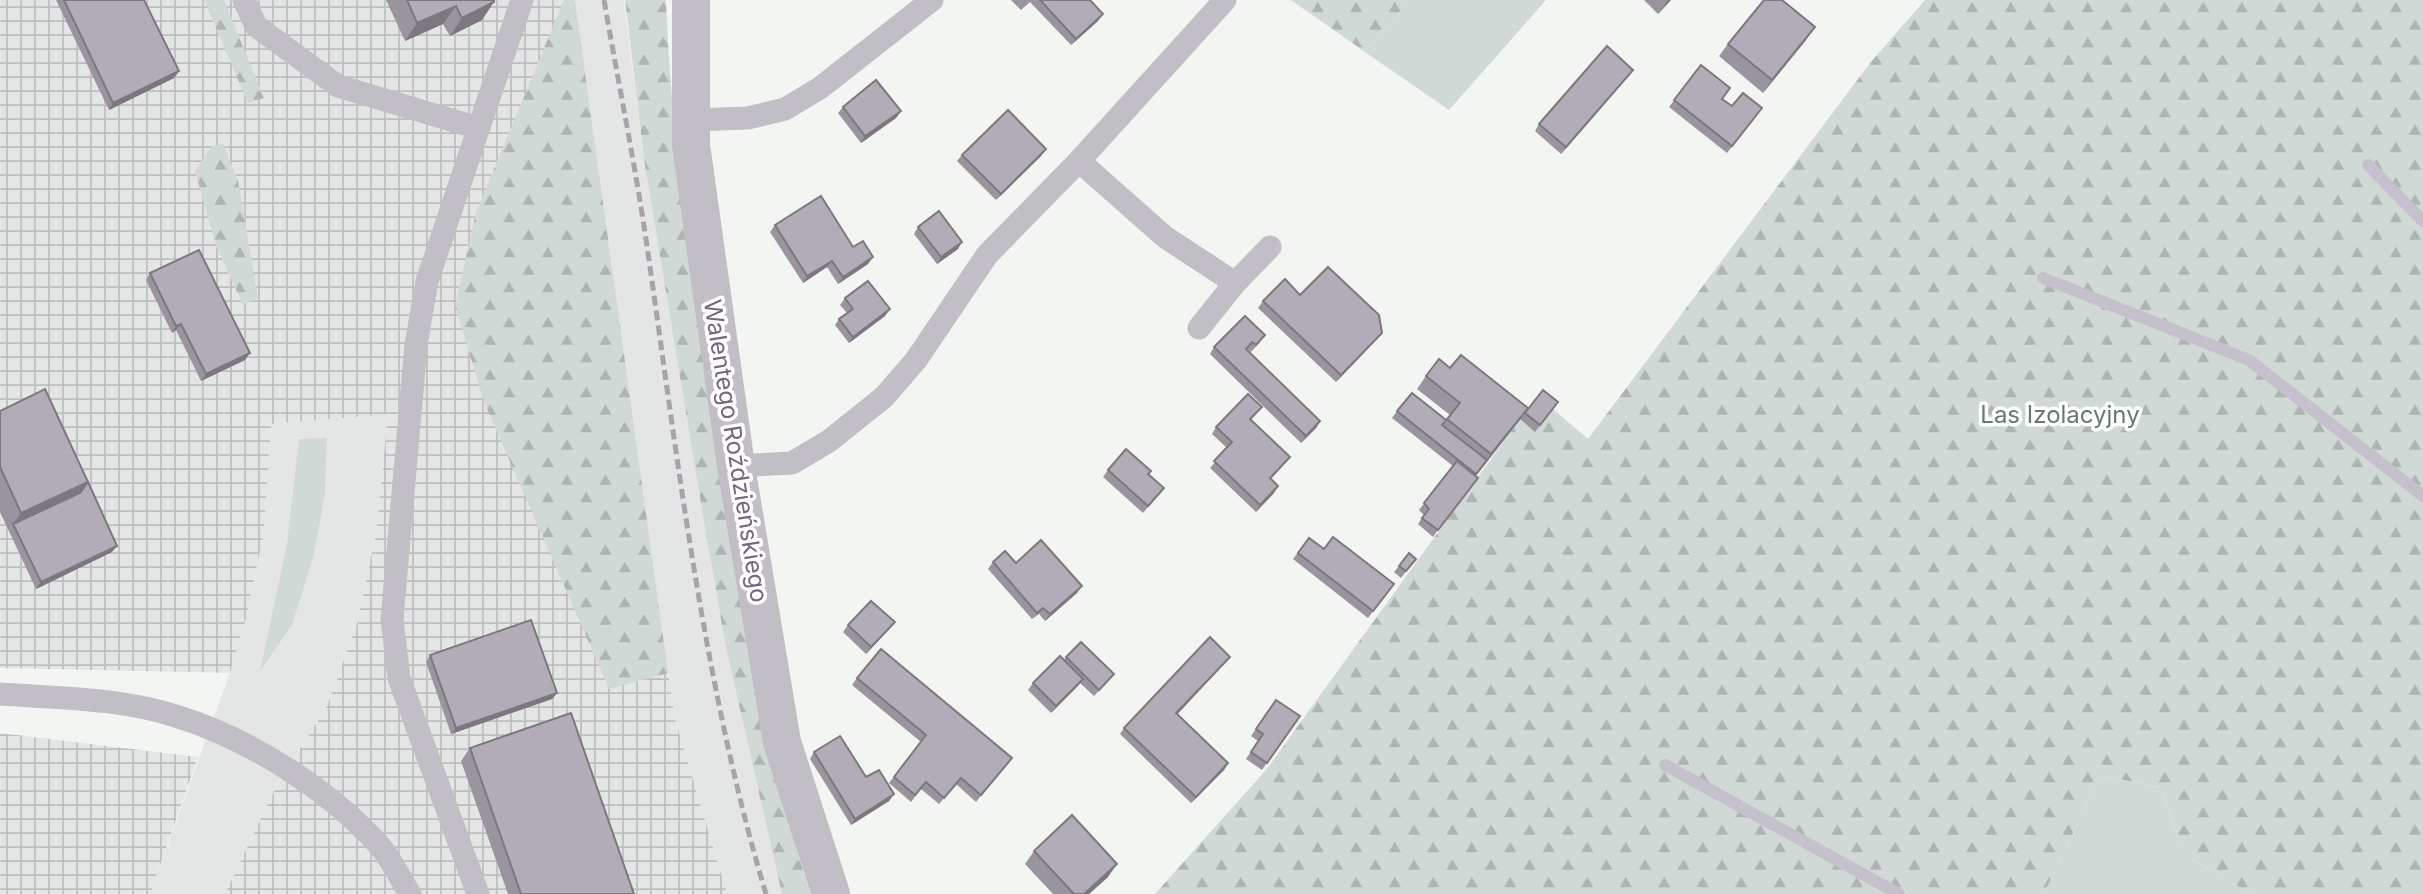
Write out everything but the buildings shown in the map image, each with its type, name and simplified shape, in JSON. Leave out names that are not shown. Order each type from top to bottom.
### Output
[{"type":"street","name":"Walentego Roździeńskiego","points":[[691,0],[691,145],[736,466],[782,742],[831,894]]},
{"type":"lane","points":[[244,0],[256,26],[338,86],[478,128]]},
{"type":"lane","points":[[478,894],[399,678],[392,619],[416,345],[427,281],[522,0]]},
{"type":"lane","points":[[692,120],[748,118],[785,109],[820,88],[932,0]]},
{"type":"lane","points":[[736,466],[792,463],[829,441],[884,397],[916,360],[986,255],[1079,161],[1225,0]]},
{"type":"lane","points":[[1079,161],[1165,237],[1235,283]]},
{"type":"lane","points":[[1199,328],[1235,283],[1270,247]]},
{"type":"lane","points":[[0,694],[99,700],[179,717],[238,743],[323,791],[380,846],[410,894]]},
{"type":"shaded area","points":[[0,0],[575,0],[626,385],[675,719],[727,894],[225,894],[274,791],[327,706],[357,624],[376,533],[388,414],[271,424],[264,532],[246,618],[230,673],[0,668]]},
{"type":"shaded area","points":[[575,0],[624,0],[645,166],[726,648],[782,894],[727,894],[675,719],[626,385]]},
{"type":"shaded area","points":[[388,413],[376,533],[357,624],[327,706],[274,791],[225,894],[150,894],[230,673],[246,618],[264,532],[271,424]]},
{"type":"shaded area","points":[[0,733],[198,757],[150,894],[0,894]]},
{"type":"green space","points":[[204,0],[224,0],[264,98],[248,103]]},
{"type":"green space","points":[[564,0],[575,0],[668,673],[609,689],[484,402],[455,305],[476,212]]},
{"type":"green space","points":[[625,0],[666,0],[675,135],[712,403],[775,763],[797,851],[811,894],[782,894],[726,648],[645,166]]},
{"type":"green space","points":[[1291,0],[1410,0],[1365,52]]},
{"type":"green space","points":[[1410,0],[1546,0],[1449,110],[1365,52]]},
{"type":"green space","name":"Las Izolacyjny","points":[[1925,0],[2423,0],[2423,894],[2251,894],[2185,855],[2161,788],[2101,775],[2044,894],[1155,894],[1266,770],[1520,419],[1553,409],[1588,439],[1870,63]]},
{"type":"green space","points":[[223,144],[238,180],[258,298],[243,305],[216,246],[195,171],[212,146]]},
{"type":"green space","points":[[327,438],[325,492],[314,554],[292,625],[260,671],[287,544],[299,439]]},
{"type":"green space","points":[[2101,775],[2161,788],[2185,855],[2251,894],[2044,894]]},
{"type":"waterway","points":[[2368,165],[2423,221]]},
{"type":"waterway","points":[[2043,278],[2249,360],[2423,496]]},
{"type":"waterway","points":[[1665,765],[1899,894]]},
{"type":"railway","points":[[604,0],[639,195],[683,499],[710,660],[726,739],[766,894]]}]
